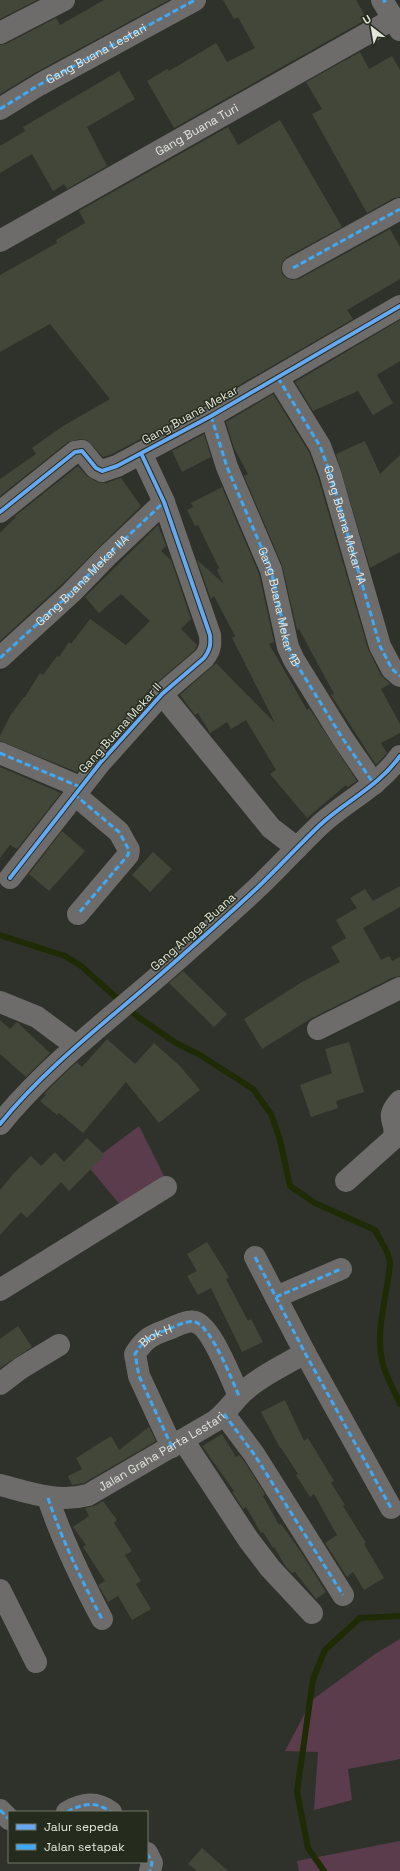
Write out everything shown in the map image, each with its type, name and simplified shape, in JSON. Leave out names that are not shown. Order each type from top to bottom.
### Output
[{"type":"street","points":[[0,33],[64,0]]},
{"type":"street","name":"Gang Buana Lestari","points":[[0,109],[39,85],[194,0]]},
{"type":"street","name":"Gang Buana Turi","points":[[0,241],[389,10]]},
{"type":"street","points":[[293,268],[400,209]]},
{"type":"street","name":"Gang Buana Mekar","points":[[0,512],[75,452],[82,451],[96,468],[102,471],[117,466],[211,416],[400,306]]},
{"type":"street","name":"Gang Buana Mekar 1A","points":[[278,378],[320,446],[330,473],[380,646],[392,669],[400,676]]},
{"type":"street","name":"Gang Buana Mekar 1B","points":[[211,416],[227,467],[271,570],[288,647],[294,660],[343,739],[374,784]]},
{"type":"street","name":"Gang Buana Mekar II","points":[[10,878],[77,791],[162,694],[204,658],[211,644],[210,635],[164,502],[141,453]]},
{"type":"street","name":"Gang Buana Mekar IIA","points":[[0,658],[71,593],[107,556],[164,502]]},
{"type":"street","points":[[162,694],[271,828],[298,848]]},
{"type":"street","points":[[0,753],[77,791],[119,832],[129,850],[128,855],[78,914]]},
{"type":"street","name":"Gang Angga Buana","points":[[0,1124],[76,1046],[111,1018],[218,924],[346,803],[374,784],[394,765],[400,756]]},
{"type":"street","points":[[318,1029],[400,988]]},
{"type":"street","points":[[0,1002],[36,1017],[76,1046]]},
{"type":"street","points":[[346,1181],[393,1140],[396,1133],[391,1115],[392,1109],[400,1101]]},
{"type":"street","points":[[0,1290],[166,1187]]},
{"type":"street","points":[[255,1257],[305,1353],[391,1508]]},
{"type":"street","points":[[276,1297],[341,1269]]},
{"type":"street","name":"Blok H","points":[[178,1444],[139,1376],[135,1354],[149,1336],[182,1323],[195,1322],[203,1326],[215,1344],[239,1396]]},
{"type":"street","points":[[0,1384],[21,1368],[59,1345]]},
{"type":"street","name":"Jalan Graha Parta Lestari","points":[[0,1485],[48,1498],[72,1499],[88,1495],[178,1444],[224,1414],[239,1396],[260,1380],[305,1353]]},
{"type":"street","points":[[224,1414],[254,1454],[342,1595]]},
{"type":"street","points":[[178,1444],[270,1568],[312,1613]]},
{"type":"street","points":[[48,1498],[72,1562],[102,1618]]},
{"type":"street","points":[[0,1590],[36,1662]]},
{"type":"street","points":[[69,1811],[86,1803],[102,1806],[110,1811]]},
{"type":"street","points":[[0,1810],[8,1818]]},
{"type":"street","points":[[148,1855],[152,1863],[150,1871]]},
{"type":"shaded area","points":[[139,1126],[167,1182],[122,1207],[87,1165]]},
{"type":"shaded area","points":[[400,1639],[400,1759],[348,1769],[352,1800],[314,1810],[318,1752],[285,1751],[312,1700],[375,1654]]},
{"type":"shaded area","points":[[400,1841],[400,1871],[299,1871],[297,1861]]},
{"type":"building","points":[[0,0],[37,0],[0,19]]},
{"type":"building","points":[[104,0],[169,0],[33,74],[0,94],[0,45],[6,44],[56,18],[60,25]]},
{"type":"building","points":[[223,0],[356,0],[367,19],[174,128],[147,81],[167,69],[169,71],[216,43],[227,62],[255,48],[238,17],[234,19]]},
{"type":"building","points":[[360,52],[369,69],[392,56],[400,70],[400,197],[394,198],[367,213],[312,114],[322,109],[306,82]]},
{"type":"building","points":[[119,71],[135,99],[87,127],[107,166],[67,189],[64,184],[53,191],[32,154],[0,173],[0,146],[25,131],[23,127]]},
{"type":"building","points":[[280,120],[342,227],[287,257],[283,261],[281,267],[282,274],[286,278],[292,280],[299,279],[390,229],[400,247],[400,279],[347,310],[353,319],[205,405],[112,454],[103,457],[87,440],[80,439],[68,442],[0,496],[0,479],[36,454],[32,448],[63,426],[110,399],[50,324],[0,352],[0,275],[57,243],[56,240],[85,223],[79,211],[228,127],[238,145]]},
{"type":"building","points":[[400,320],[400,361],[377,375],[393,403],[373,415],[358,391],[313,411],[295,382]]},
{"type":"building","points":[[273,394],[309,452],[318,477],[368,649],[381,675],[390,684],[381,689],[400,724],[400,733],[381,743],[387,753],[376,765],[331,695],[334,694],[299,629],[297,630],[282,565],[244,476],[248,474],[234,448],[226,422]]},
{"type":"building","points":[[204,434],[211,457],[182,472],[172,451]]},
{"type":"building","points":[[365,441],[380,474],[400,455],[400,552],[370,568],[336,454]]},
{"type":"building","points":[[78,466],[87,476],[97,482],[106,483],[121,478],[141,506],[62,584],[0,641],[0,533],[16,517],[15,516]]},
{"type":"building","points":[[222,487],[259,574],[274,642],[269,644],[307,710],[309,708],[357,781],[348,787],[346,785],[307,818],[270,774],[276,770],[246,720],[231,729],[227,722],[210,733],[198,713],[195,715],[180,695],[216,663],[275,723],[232,638],[235,636],[214,596],[211,599],[197,560],[224,584],[217,570],[219,568],[198,525],[195,526],[187,510],[193,507],[191,503]]},
{"type":"building","points":[[158,525],[166,546],[161,551],[171,560],[191,619],[181,629],[197,645],[195,650],[153,686],[77,772],[0,741],[0,736],[10,716],[25,697],[40,673],[43,675],[57,656],[59,657],[69,642],[71,644],[90,619],[126,645],[150,621],[121,594],[99,613],[85,597]]},
{"type":"building","points":[[0,767],[61,793],[17,849],[10,845],[0,858]]},
{"type":"building","points":[[62,831],[85,851],[49,891],[29,874]]},
{"type":"building","points":[[153,852],[172,869],[150,892],[132,875]]},
{"type":"building","points":[[400,886],[400,907],[363,928],[381,960],[389,956],[392,961],[400,957],[400,976],[394,977],[312,1018],[262,1049],[244,1019],[302,982],[340,962],[331,947],[346,938],[336,920],[357,908],[350,898],[365,889],[373,901]]},
{"type":"building","points":[[183,971],[227,1014],[214,1027],[169,983]]},
{"type":"building","points":[[0,1020],[10,1029],[17,1022],[50,1053],[26,1077],[0,1054]]},
{"type":"building","points":[[107,1039],[135,1064],[154,1043],[180,1066],[200,1090],[159,1123],[126,1082],[83,1133],[59,1113],[57,1115],[40,1101],[46,1095],[44,1094],[77,1062],[82,1067]]},
{"type":"building","points":[[349,1042],[364,1092],[336,1101],[338,1108],[311,1117],[300,1085],[332,1073],[325,1049]]},
{"type":"building","points":[[87,1138],[105,1155],[69,1191],[61,1182],[27,1218],[21,1212],[0,1235],[0,1190],[14,1173],[31,1156],[41,1166],[55,1152],[64,1162]]},
{"type":"building","points":[[207,1242],[229,1277],[226,1279],[248,1321],[251,1319],[263,1342],[242,1352],[211,1288],[198,1295],[187,1276],[197,1271],[187,1254]]},
{"type":"building","points":[[18,1326],[32,1347],[0,1368],[0,1339]]},
{"type":"building","points":[[285,1400],[304,1441],[308,1438],[334,1481],[331,1483],[345,1505],[343,1506],[366,1543],[364,1544],[384,1578],[364,1590],[353,1572],[347,1577],[325,1543],[337,1535],[314,1494],[310,1497],[296,1475],[298,1474],[280,1448],[261,1412]]},
{"type":"building","points":[[149,1427],[156,1441],[84,1483],[72,1485],[68,1476],[82,1469],[76,1458],[111,1436],[119,1450]]},
{"type":"building","points":[[222,1434],[236,1457],[239,1455],[244,1461],[265,1494],[263,1496],[279,1525],[281,1524],[299,1549],[326,1592],[316,1599],[295,1572],[292,1573],[286,1567],[263,1532],[261,1533],[246,1507],[243,1509],[232,1492],[234,1491],[202,1446]]},
{"type":"building","points":[[103,1501],[117,1520],[114,1523],[132,1551],[125,1555],[141,1581],[136,1584],[151,1609],[132,1620],[118,1596],[108,1602],[98,1585],[105,1581],[83,1547],[86,1545],[73,1527],[89,1516],[85,1508],[94,1506]]},
{"type":"building","points":[[202,1848],[228,1871],[197,1871],[188,1864]]},
{"type":"waterway","points":[[0,935],[65,956],[81,966],[138,1017],[176,1043],[200,1055],[253,1089],[271,1114],[280,1140],[290,1186],[315,1203],[375,1230],[387,1252],[390,1262],[381,1323],[380,1348],[383,1366],[400,1404]]},
{"type":"waterway","points":[[324,1871],[308,1848],[297,1792],[313,1679],[325,1650],[360,1618],[400,1616]]},
{"type":"marked path","points":[[0,109],[39,85],[195,0]]},
{"type":"marked path","points":[[293,268],[400,209]]},
{"type":"marked path","points":[[278,378],[320,446],[330,473],[380,646],[392,669],[400,676]]},
{"type":"marked path","points":[[211,416],[227,467],[271,570],[288,647],[294,660],[343,739],[374,784]]},
{"type":"marked path","points":[[0,658],[71,593],[107,556],[164,502]]},
{"type":"marked path","points":[[0,753],[80,787]]},
{"type":"marked path","points":[[74,794],[119,832],[129,850],[128,855],[78,914]]},
{"type":"marked path","points":[[255,1257],[305,1353],[391,1508]]},
{"type":"marked path","points":[[276,1297],[341,1269]]},
{"type":"marked path","points":[[172,1447],[139,1376],[135,1354],[142,1344],[149,1338],[185,1323],[195,1322],[208,1333],[214,1343],[239,1396]]},
{"type":"marked path","points":[[224,1414],[254,1454],[343,1595]]},
{"type":"marked path","points":[[48,1498],[72,1559],[102,1619]]},
{"type":"marked path","points":[[69,1811],[89,1804],[100,1806],[110,1811]]},
{"type":"marked path","points":[[0,1810],[8,1818]]},
{"type":"marked path","points":[[148,1855],[152,1863],[150,1871]]},
{"type":"cycle path","points":[[0,512],[75,452],[82,451],[96,468],[102,471],[117,466],[211,416],[400,306]]},
{"type":"cycle path","points":[[10,878],[100,763],[162,694],[204,658],[210,647],[210,635],[164,502],[141,453]]},
{"type":"cycle path","points":[[0,1124],[18,1103],[57,1064],[221,921],[264,881],[320,825],[372,785],[392,767],[400,756]]}]
